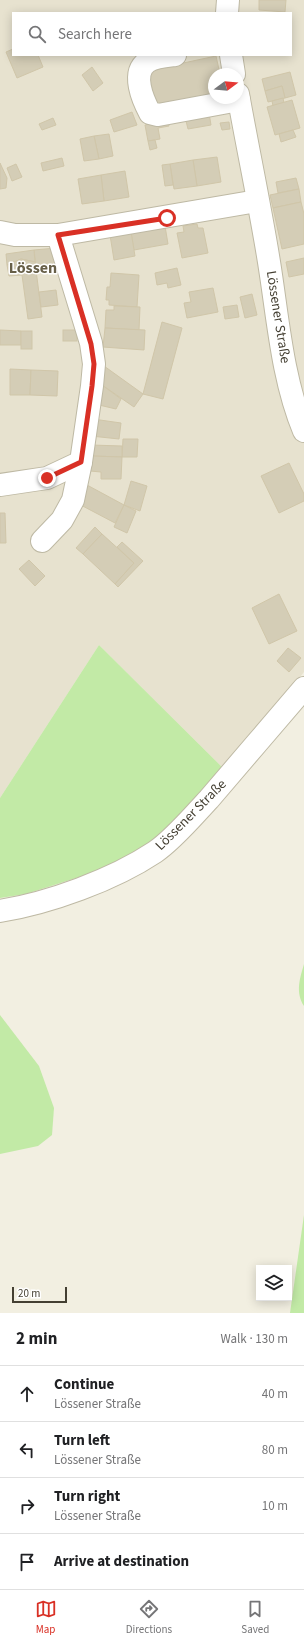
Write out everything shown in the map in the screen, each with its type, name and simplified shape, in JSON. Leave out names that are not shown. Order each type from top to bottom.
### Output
[{"type":"street","points":[[227,12],[228,0]]},
{"type":"street","points":[[170,56],[148,61],[140,69],[139,78],[142,95],[150,113],[158,114],[208,103]]},
{"type":"street","points":[[231,56],[233,68]]},
{"type":"street","name":"Lössener Straße","points":[[239,104],[269,259],[286,366],[298,416],[304,431]]},
{"type":"street","points":[[0,232],[16,235],[58,235],[257,201]]},
{"type":"street","points":[[42,541],[62,520],[72,500],[81,462],[94,364],[91,344],[58,235]]},
{"type":"street","points":[[0,485],[47,478],[81,462]]},
{"type":"street","name":"Lössener Straße","points":[[0,911],[16,908],[75,891],[113,875],[156,852],[186,824],[304,688]]},
{"type":"shaded area","points":[[0,0],[304,0],[304,672],[225,770],[99,645],[0,798]]},
{"type":"green space","points":[[99,645],[225,770],[158,839],[98,871],[26,894],[0,898],[0,798]]},
{"type":"green space","points":[[304,964],[304,1006],[301,1001],[299,985]]},
{"type":"green space","points":[[0,1015],[39,1066],[54,1108],[52,1135],[38,1146],[0,1154]]},
{"type":"green space","points":[[304,1215],[304,1313],[290,1313]]},
{"type":"building","points":[[259,0],[286,0],[285,12],[259,10]]},
{"type":"building","points":[[12,49],[12,56],[38,56],[43,67],[17,78],[6,52]]},
{"type":"building","points":[[216,56],[219,68],[208,68],[208,97],[153,108],[146,71]]},
{"type":"building","points":[[92,67],[103,83],[93,91],[82,75]]},
{"type":"building","points":[[290,72],[296,95],[285,98],[282,86],[265,91],[262,79]]},
{"type":"building","points":[[282,86],[285,98],[268,102],[265,91]]},
{"type":"building","points":[[283,98],[284,103],[273,106],[272,101]]},
{"type":"building","points":[[292,100],[300,128],[275,135],[267,107]]},
{"type":"building","points":[[132,112],[137,125],[114,132],[110,120]]},
{"type":"building","points":[[209,113],[211,125],[188,129],[185,117]]},
{"type":"building","points":[[53,118],[56,125],[42,130],[39,124]]},
{"type":"building","points":[[168,120],[169,126],[158,128],[160,139],[148,141],[145,125]]},
{"type":"building","points":[[229,122],[230,129],[222,130],[220,123]]},
{"type":"building","points":[[293,130],[296,137],[281,142],[279,134]]},
{"type":"building","points":[[109,134],[113,156],[99,159],[94,136]]},
{"type":"building","points":[[94,136],[99,159],[84,161],[80,139]]},
{"type":"building","points":[[155,140],[157,148],[150,150],[148,141]]},
{"type":"building","points":[[217,157],[221,182],[197,186],[193,160]]},
{"type":"building","points":[[62,158],[64,166],[43,171],[41,163]]},
{"type":"building","points":[[193,160],[197,186],[174,189],[170,164]]},
{"type":"building","points":[[0,163],[7,178],[6,188],[0,189]]},
{"type":"building","points":[[16,164],[22,177],[12,181],[7,168]]},
{"type":"building","points":[[170,164],[173,185],[165,186],[162,165]]},
{"type":"building","points":[[125,171],[129,197],[104,201],[101,175]]},
{"type":"building","points":[[101,175],[104,201],[82,204],[78,179]]},
{"type":"building","points":[[296,178],[299,189],[278,193],[276,182]]},
{"type":"building","points":[[299,189],[301,202],[273,208],[270,195]]},
{"type":"building","points":[[301,202],[304,214],[304,244],[282,249],[273,208]]},
{"type":"building","points":[[197,224],[198,228],[203,228],[208,253],[182,258],[177,233],[184,232],[183,226]]},
{"type":"building","points":[[165,226],[168,244],[134,250],[131,232]]},
{"type":"building","points":[[131,232],[135,256],[114,260],[110,235]]},
{"type":"building","points":[[56,248],[58,264],[36,267],[34,250]]},
{"type":"building","points":[[34,250],[35,262],[21,259],[7,265],[6,254]]},
{"type":"building","points":[[304,258],[304,274],[289,277],[286,262]]},
{"type":"building","points":[[21,259],[35,262],[42,317],[28,319],[22,275],[9,276],[7,265]]},
{"type":"building","points":[[177,268],[181,285],[168,288],[167,283],[157,285],[155,273]]},
{"type":"building","points":[[111,273],[139,275],[137,307],[109,305],[109,300],[106,300],[107,287],[110,287]]},
{"type":"building","points":[[213,288],[218,312],[187,318],[184,303],[191,302],[189,292]]},
{"type":"building","points":[[56,290],[58,305],[41,307],[39,292]]},
{"type":"building","points":[[252,294],[257,315],[245,318],[240,297]]},
{"type":"building","points":[[237,305],[239,317],[225,319],[223,307]]},
{"type":"building","points":[[114,306],[140,307],[139,330],[105,328],[106,310],[114,310]]},
{"type":"building","points":[[162,322],[182,328],[163,399],[143,394]]},
{"type":"building","points":[[105,328],[145,330],[144,350],[103,347]]},
{"type":"building","points":[[0,330],[21,331],[21,345],[0,345]]},
{"type":"building","points":[[63,330],[77,330],[77,341],[63,341]]},
{"type":"building","points":[[21,331],[32,331],[32,349],[21,349]]},
{"type":"building","points":[[104,366],[143,394],[134,407],[102,385]]},
{"type":"building","points":[[10,369],[31,370],[30,395],[10,395]]},
{"type":"building","points":[[31,370],[58,371],[57,396],[30,395]]},
{"type":"building","points":[[102,385],[121,399],[116,409],[99,405]]},
{"type":"building","points":[[93,419],[121,423],[119,439],[91,436]]},
{"type":"building","points":[[123,439],[138,439],[137,457],[122,457]]},
{"type":"building","points":[[91,445],[122,446],[122,457],[91,456]]},
{"type":"building","points":[[91,456],[122,457],[121,479],[101,479],[101,472],[90,471]]},
{"type":"building","points":[[289,463],[304,494],[304,501],[279,513],[261,476]]},
{"type":"building","points":[[131,481],[147,486],[140,511],[124,505]]},
{"type":"building","points":[[87,485],[124,505],[115,523],[77,503]]},
{"type":"building","points":[[124,505],[136,511],[127,533],[114,527]]},
{"type":"building","points":[[0,513],[5,513],[6,543],[0,543]]},
{"type":"building","points":[[95,527],[102,534],[83,554],[76,548]]},
{"type":"building","points":[[102,534],[134,563],[115,584],[83,554]]},
{"type":"building","points":[[122,542],[143,561],[118,587],[115,584],[134,563],[117,547]]},
{"type":"building","points":[[29,560],[45,576],[35,586],[19,569]]},
{"type":"building","points":[[279,594],[297,631],[269,644],[252,608]]},
{"type":"building","points":[[288,648],[301,658],[289,672],[277,661]]},
{"type":"district","name":"Lössen","points":[[33,268]]},
{"type":"route","points":[[47,478],[81,462],[94,364],[91,344],[58,235],[167,218]]}]
